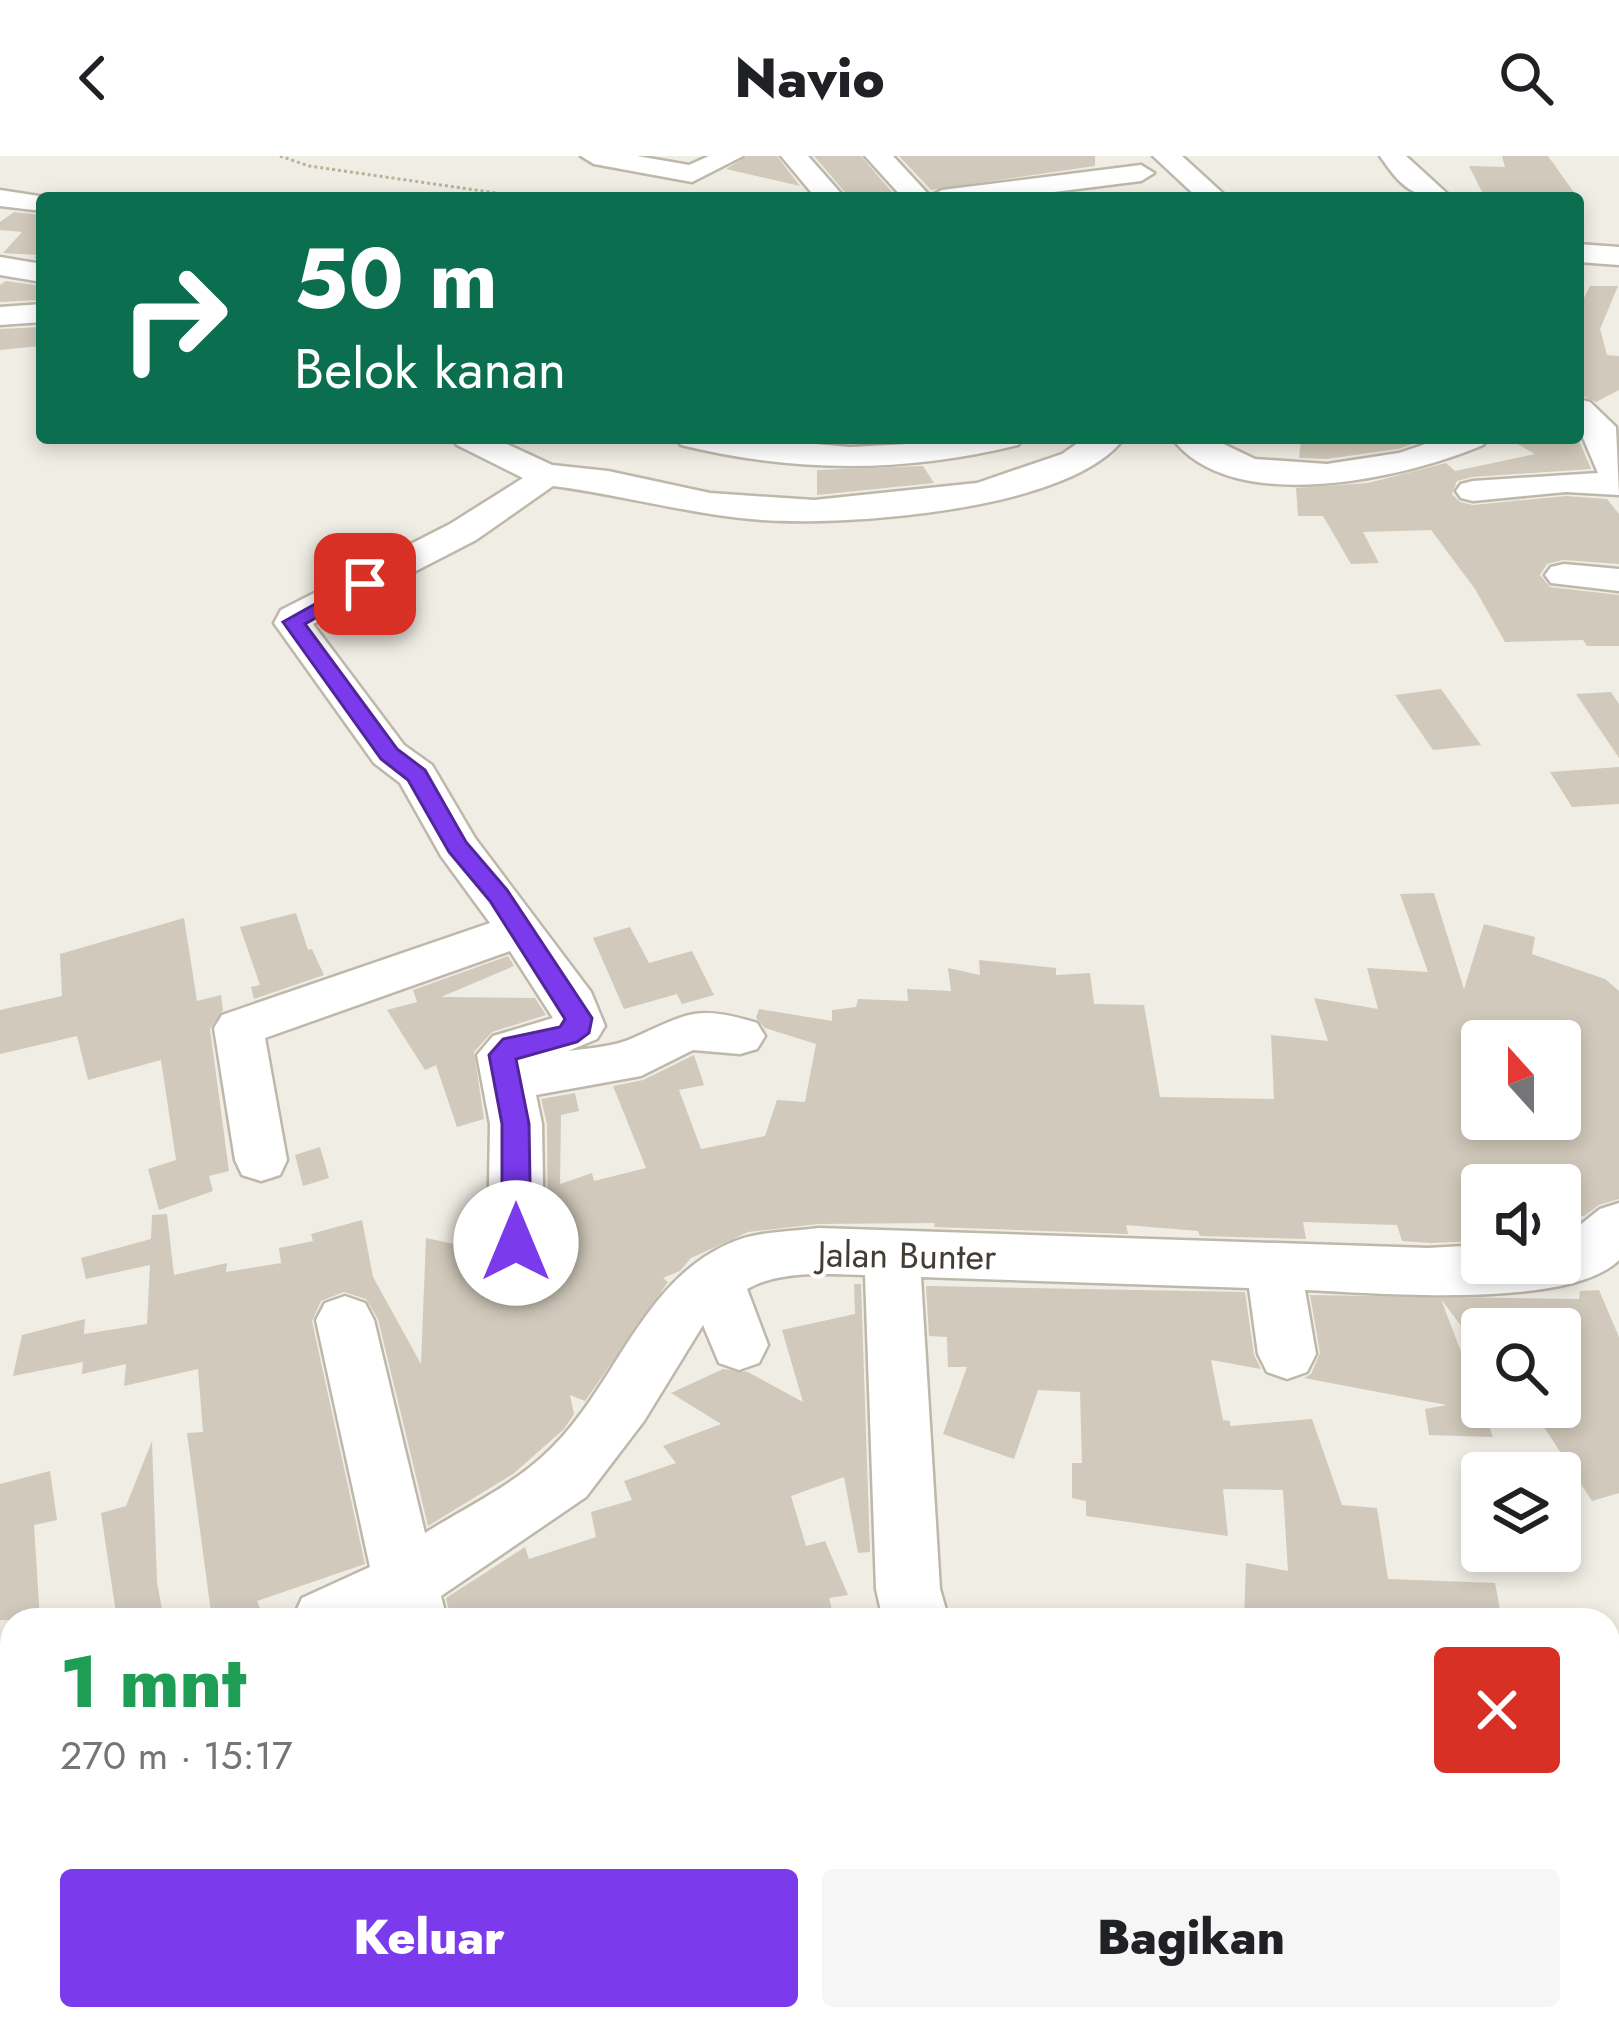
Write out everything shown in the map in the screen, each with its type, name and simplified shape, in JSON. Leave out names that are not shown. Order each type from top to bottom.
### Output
[{"type":"street","points":[[594,156],[692,174],[730,156]]},
{"type":"street","points":[[794,156],[826,192]]},
{"type":"street","points":[[878,156],[912,192]]},
{"type":"street","points":[[1053,156],[1080,179]]},
{"type":"street","points":[[1166,156],[1205,192]]},
{"type":"street","points":[[1393,156],[1406,174],[1430,192]]},
{"type":"street","points":[[1029,192],[1130,165],[1166,192]]},
{"type":"street","points":[[994,166],[1024,192]]},
{"type":"street","points":[[0,198],[36,202]]},
{"type":"street","points":[[1584,253],[1619,256]]},
{"type":"street","points":[[0,266],[36,272]]},
{"type":"street","points":[[0,316],[36,313]]},
{"type":"street","points":[[1473,491],[1566,482],[1618,485],[1599,427],[1584,408]]},
{"type":"street","points":[[482,444],[544,474],[586,476],[727,506],[883,508],[996,488],[1081,458],[1099,444]]},
{"type":"street","points":[[726,444],[836,456],[939,452],[977,444]]},
{"type":"street","points":[[1195,444],[1237,464],[1304,474],[1351,472],[1417,460],[1456,444]]},
{"type":"street","points":[[516,1243],[515,1124],[502,1055],[506,1050],[568,1035],[580,1026],[574,1005],[457,846],[417,775],[389,754],[293,622],[463,532],[534,487],[544,474]]},
{"type":"street","points":[[1564,575],[1619,580]]},
{"type":"street","points":[[261,1160],[239,1028],[520,930]]},
{"type":"street","points":[[507,1082],[640,1057],[682,1034],[708,1030],[740,1036]]},
{"type":"street","name":"Jalan Bunter","points":[[409,1602],[564,1477],[622,1402],[687,1302],[748,1261],[776,1255],[892,1255],[1518,1268],[1568,1264],[1609,1247]]},
{"type":"street","points":[[892,1255],[908,1589],[913,1608]]},
{"type":"street","points":[[1273,1265],[1287,1354]]},
{"type":"street","points":[[715,1279],[739,1345]]},
{"type":"street","points":[[345,1320],[409,1602]]},
{"type":"path","points":[[280,156],[309,166],[489,192]]},
{"type":"building","points":[[747,156],[777,156],[800,186],[726,169]]},
{"type":"building","points":[[814,156],[861,156],[892,192],[845,192]]},
{"type":"building","points":[[899,156],[1095,156],[1095,166],[931,190]]},
{"type":"building","points":[[1502,156],[1548,156],[1574,192],[1482,192],[1469,166],[1505,167]]},
{"type":"building","points":[[14,212],[36,214],[36,255],[3,253],[22,232],[0,230],[0,222]]},
{"type":"building","points":[[6,281],[36,285],[36,300],[0,302],[0,285]]},
{"type":"building","points":[[1590,286],[1618,286],[1600,329],[1607,355],[1619,356],[1619,390],[1596,402],[1584,396],[1584,298]]},
{"type":"building","points":[[36,327],[36,346],[0,350],[0,329]]},
{"type":"building","points":[[1301,444],[1412,444],[1327,459],[1299,458]]},
{"type":"building","points":[[1518,444],[1581,444],[1591,469],[1472,477],[1457,481],[1452,494],[1473,505],[1566,496],[1607,499],[1619,514],[1619,564],[1563,560],[1547,564],[1540,575],[1550,587],[1619,595],[1619,646],[1587,646],[1583,640],[1505,642],[1475,589],[1431,530],[1363,532],[1379,563],[1351,564],[1323,516],[1298,516],[1296,488],[1368,483],[1446,463],[1455,471],[1535,454]]},
{"type":"building","points":[[923,466],[934,483],[817,495],[817,470]]},
{"type":"building","points":[[1441,689],[1481,745],[1433,750],[1395,695]]},
{"type":"building","points":[[1611,692],[1619,704],[1619,758],[1576,694]]},
{"type":"building","points":[[1619,767],[1619,804],[1572,807],[1550,772]]},
{"type":"building","points":[[1434,893],[1464,989],[1484,924],[1535,937],[1532,954],[1605,979],[1619,991],[1619,1199],[1581,1216],[1581,1164],[1461,1164],[1461,1242],[1402,1241],[1397,1225],[1303,1222],[1306,1239],[1200,1236],[1198,1231],[1126,1225],[1128,1234],[934,1227],[935,1223],[818,1224],[748,1232],[691,1258],[680,1271],[663,1278],[668,1282],[585,1401],[570,1395],[574,1414],[564,1429],[513,1474],[428,1526],[378,1319],[366,1299],[344,1292],[321,1301],[312,1321],[365,1564],[257,1601],[260,1608],[210,1608],[187,1433],[203,1432],[198,1369],[124,1386],[126,1364],[82,1374],[83,1362],[13,1376],[22,1335],[85,1319],[84,1334],[147,1324],[150,1265],[86,1279],[81,1258],[151,1239],[152,1215],[167,1214],[174,1275],[227,1263],[226,1272],[281,1263],[279,1248],[313,1241],[311,1234],[362,1220],[373,1277],[421,1364],[426,1238],[459,1245],[484,1242],[493,1261],[514,1270],[537,1263],[548,1245],[547,1124],[541,1099],[575,1093],[579,1111],[561,1115],[560,1184],[592,1173],[594,1181],[646,1168],[613,1086],[643,1080],[694,1055],[704,1085],[679,1090],[701,1149],[765,1136],[777,1100],[805,1102],[816,1044],[765,1028],[756,1018],[759,1009],[832,1021],[832,1010],[856,1007],[858,999],[908,1001],[907,989],[951,991],[948,968],[980,975],[979,960],[1056,968],[1056,975],[1090,973],[1094,1004],[1144,1005],[1160,1097],[1274,1099],[1271,1035],[1328,1041],[1314,998],[1378,1009],[1367,968],[1428,972],[1400,894]]},
{"type":"building","points":[[296,913],[308,950],[312,949],[324,975],[254,999],[251,987],[260,985],[240,927]]},
{"type":"building","points":[[184,918],[197,1001],[221,995],[223,1010],[210,1029],[229,1171],[209,1176],[213,1191],[159,1210],[148,1169],[176,1160],[161,1060],[88,1080],[77,1036],[0,1054],[0,1010],[62,996],[60,954]]},
{"type":"building","points":[[630,927],[649,963],[692,951],[714,995],[682,1004],[677,994],[624,1009],[593,938]]},
{"type":"building","points":[[508,956],[514,966],[441,997],[535,998],[546,1015],[492,1032],[474,1052],[484,1119],[457,1127],[436,1065],[425,1070],[387,1010],[417,1002],[413,990]]},
{"type":"building","points":[[320,1147],[329,1178],[303,1186],[295,1155]]},
{"type":"building","points":[[854,1284],[861,1284],[870,1552],[858,1553],[844,1477],[791,1496],[806,1546],[825,1541],[848,1595],[829,1598],[832,1608],[448,1608],[446,1598],[525,1547],[529,1559],[596,1537],[591,1512],[632,1500],[624,1481],[676,1463],[663,1446],[721,1424],[671,1393],[723,1369],[748,1372],[803,1402],[782,1330],[855,1314]]},
{"type":"building","points":[[926,1286],[1245,1292],[1254,1355],[1261,1369],[1211,1360],[1223,1420],[1230,1421],[1230,1426],[1312,1419],[1342,1505],[1377,1508],[1388,1579],[1495,1583],[1500,1608],[1244,1608],[1246,1563],[1288,1571],[1283,1490],[1223,1489],[1228,1536],[1086,1516],[1086,1501],[1072,1498],[1072,1463],[1082,1463],[1080,1392],[1038,1390],[1014,1459],[943,1434],[967,1367],[948,1367],[947,1337],[929,1336]]},
{"type":"building","points":[[1599,1290],[1619,1337],[1619,1493],[1592,1501],[1581,1484],[1581,1452],[1560,1452],[1545,1428],[1581,1428],[1581,1308],[1461,1308],[1461,1326],[1441,1299],[1461,1352],[1461,1428],[1490,1428],[1493,1437],[1429,1435],[1425,1409],[1447,1405],[1304,1378],[1311,1374],[1320,1353],[1310,1295],[1579,1299],[1580,1291]]},
{"type":"building","points":[[152,1441],[162,1608],[115,1608],[101,1513],[126,1506]]},
{"type":"building","points":[[50,1471],[57,1520],[34,1525],[39,1608],[0,1608],[0,1484]]},
{"type":"route","points":[[365,584],[293,622],[389,754],[417,775],[457,846],[499,896],[574,1005],[580,1026],[568,1035],[513,1046],[502,1055],[515,1124],[516,1243]]}]
